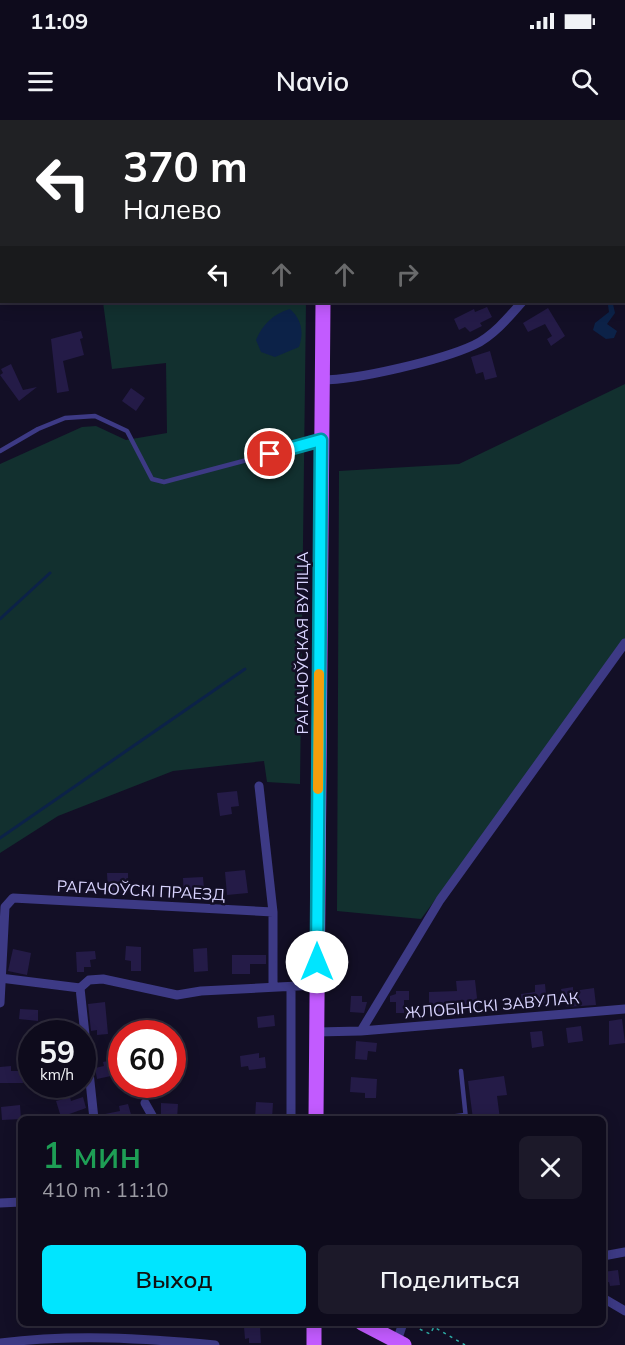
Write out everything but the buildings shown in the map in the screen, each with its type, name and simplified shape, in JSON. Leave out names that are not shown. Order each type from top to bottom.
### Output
[{"type":"main road","name":"РАГАЧОЎСКАЯ ВУЛІЦА","points":[[317,1116],[316,985],[323,303]]},
{"type":"main road","points":[[314,1326],[314,1345]]},
{"type":"main road","points":[[368,1326],[400,1343]]},
{"type":"street","points":[[322,380],[344,378],[429,360],[476,344],[499,326],[521,303]]},
{"type":"street","points":[[361,1030],[440,900],[625,643]]},
{"type":"street","points":[[260,786],[273,912],[273,987]]},
{"type":"street","name":"РАГАЧОЎСКІ ПРАЕЗД","points":[[2,978],[5,907],[13,898],[273,912]]},
{"type":"street","points":[[0,1003],[2,978],[80,988],[89,980],[103,979],[177,995],[316,985]]},
{"type":"street","points":[[291,987],[291,1116]]},
{"type":"street","points":[[80,988],[94,1116]]},
{"type":"street","name":"ЖЛОБІНСКІ ЗАВУЛАК","points":[[316,1032],[625,1009]]},
{"type":"street","points":[[145,1103],[152,1116]]},
{"type":"street","points":[[0,1203],[18,1202]]},
{"type":"street","points":[[606,1255],[625,1252]]},
{"type":"street","points":[[606,1300],[625,1311]]},
{"type":"street","points":[[400,1343],[404,1326]]},
{"type":"street","points":[[0,1343],[52,1337],[215,1345]]},
{"type":"lane","points":[[0,451],[38,429],[65,418],[95,416],[127,431],[152,479],[164,482],[321,440]]},
{"type":"lane","points":[[461,1071],[466,1116]]},
{"type":"path","points":[[412,1326],[430,1334],[434,1327],[465,1345]]},
{"type":"green space","points":[[103,303],[306,303],[300,784],[267,782],[264,761],[173,771],[58,816],[0,853],[0,464],[82,427],[96,426],[126,440],[167,433],[166,363],[112,369]]},
{"type":"green space","points":[[625,384],[625,643],[421,919],[337,911],[339,471],[459,464]]},
{"type":"water","points":[[613,304],[615,313],[607,324],[617,331],[614,338],[606,339],[593,330],[595,323],[609,312],[608,305]]},
{"type":"water","points":[[290,309],[301,326],[299,347],[275,357],[261,352],[256,340],[262,329],[269,320]]},
{"type":"waterway","points":[[0,619],[50,573]]},
{"type":"waterway","points":[[0,838],[245,669]]},
{"type":"slow traffic","points":[[318,789],[319,674]]},
{"type":"route","points":[[270,454],[321,440],[317,962]]}]
